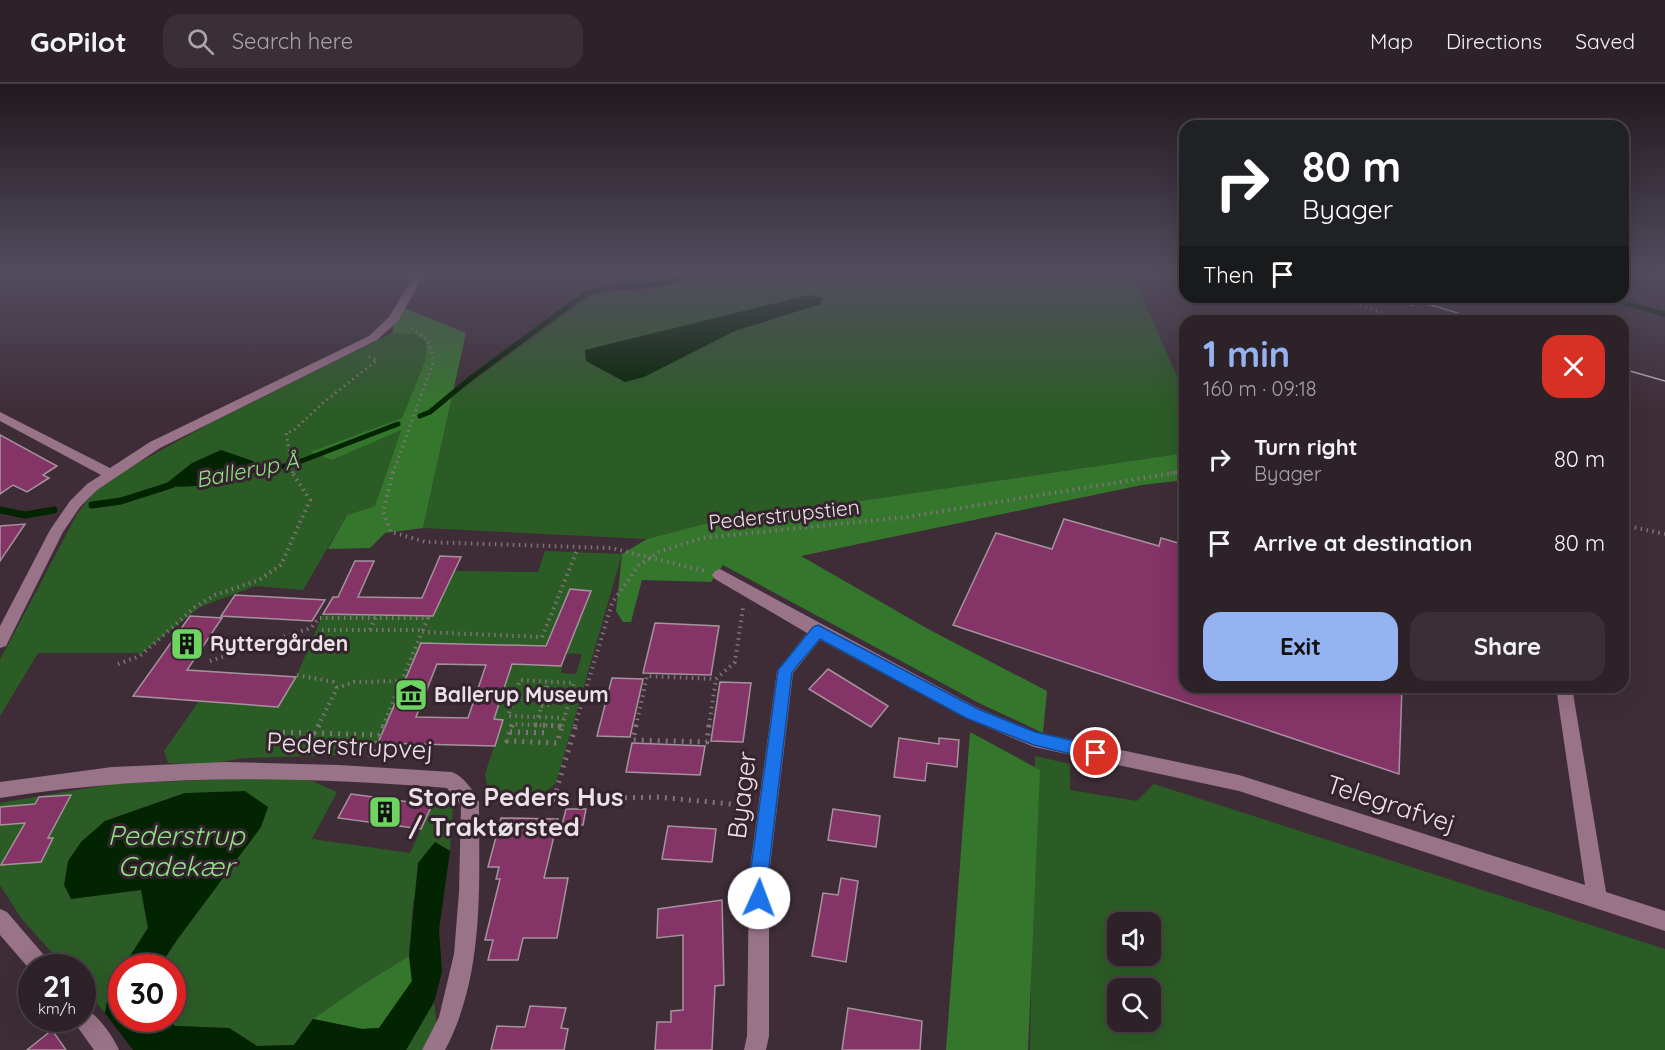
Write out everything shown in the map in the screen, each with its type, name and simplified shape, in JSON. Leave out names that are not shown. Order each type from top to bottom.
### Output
[{"type":"street","points":[[0,642],[57,530],[75,504],[110,474],[155,445],[373,338],[393,320]]},
{"type":"street","points":[[0,416],[110,474]]},
{"type":"street","points":[[720,575],[818,631]]},
{"type":"street","name":"Telegrafvej","points":[[818,631],[972,713],[1034,739],[1239,783],[1665,921]]},
{"type":"street","name":"Byager","points":[[755,1050],[758,1036],[759,875],[785,670],[818,631]]},
{"type":"street","points":[[1565,693],[1597,899]]},
{"type":"street","name":"Pederstrupvej","points":[[0,790],[142,771],[304,769],[452,780],[470,802]]},
{"type":"street","points":[[433,1050],[449,1020],[464,954],[469,892],[470,802]]},
{"type":"street","points":[[0,919],[30,954]]},
{"type":"street","points":[[93,1032],[108,1050]]},
{"type":"path","points":[[396,320],[425,335],[433,346],[432,363],[392,476],[383,512],[392,532],[426,542],[611,548],[720,575]]},
{"type":"path","points":[[118,664],[140,656],[195,607],[215,595],[259,580],[281,565],[310,500],[292,472],[286,433],[294,430],[323,403],[377,360],[348,351]]},
{"type":"path","name":"Pederstrupstien","points":[[554,798],[612,603],[623,581],[647,556],[674,545],[702,538],[907,517],[1179,472]]},
{"type":"path","points":[[1629,526],[1665,534]]},
{"type":"path","points":[[322,630],[422,631],[542,637],[578,548]]},
{"type":"path","points":[[716,679],[647,676],[633,740],[707,742],[716,679],[735,662],[743,607]]},
{"type":"path","points":[[370,630],[376,616]]},
{"type":"path","points":[[210,661],[311,628],[319,618],[376,616],[428,618],[364,773]]},
{"type":"path","points":[[297,675],[333,682],[337,688]]},
{"type":"path","points":[[562,726],[512,724],[507,741],[558,743],[574,683],[520,680],[508,716],[564,718]]},
{"type":"path","points":[[315,733],[337,688],[354,682],[402,681]]},
{"type":"path","points":[[514,698],[536,699],[545,693],[548,681]]},
{"type":"path","points":[[545,693],[551,695],[551,699]]},
{"type":"path","points":[[536,699],[537,704],[542,705],[547,704],[551,699]]},
{"type":"path","points":[[551,699],[569,699]]},
{"type":"path","points":[[538,717],[542,705]]},
{"type":"path","points":[[546,742],[551,725]]},
{"type":"path","points":[[267,732],[379,735]]},
{"type":"path","points":[[510,732],[549,733]]},
{"type":"path","points":[[470,802],[657,797],[767,807]]},
{"type":"shaded area","points":[[556,320],[1152,320],[1179,381],[1179,454],[705,524],[647,539],[423,528],[452,396]]},
{"type":"shaded area","points":[[392,333],[415,335],[426,342],[425,361],[402,418],[311,452],[332,460],[401,429],[375,506],[347,515],[303,590],[255,586],[200,607],[142,653],[38,653],[0,716],[0,660],[77,514],[96,490],[125,470],[207,425]]},
{"type":"shaded area","points":[[545,551],[622,554],[556,783],[549,789],[533,795],[514,796],[488,789],[485,774],[503,720],[494,719],[512,664],[562,666],[561,673],[576,674],[582,654],[530,652],[516,645],[421,643],[378,743],[347,755],[244,758],[203,765],[168,763],[164,751],[199,701],[278,707],[297,675],[323,614],[433,616],[455,571],[538,572]]},
{"type":"shaded area","points":[[1035,756],[1070,764],[1070,790],[1137,801],[1154,784],[1665,949],[1665,1050],[1030,1050]]},
{"type":"shaded area","points":[[272,777],[312,781],[337,792],[312,839],[410,853],[432,805],[453,803],[450,851],[435,842],[413,902],[409,956],[313,1019],[294,1045],[257,1046],[229,1028],[186,1026],[186,954],[168,954],[177,940],[185,793],[105,821],[81,842],[71,899],[141,889],[148,928],[131,954],[108,954],[108,995],[105,1013],[96,1002],[96,954],[53,954],[21,918],[0,885],[0,803],[112,784]]},
{"type":"shaded area","points":[[434,1002],[437,1026],[422,1050],[406,1050]]},
{"type":"green space","points":[[395,320],[434,320],[466,333],[423,528],[385,533],[370,548],[328,549],[347,515],[375,506],[401,430],[332,460],[310,452],[402,418],[425,361],[426,342],[415,335],[392,333]]},
{"type":"green space","points":[[1179,454],[1179,481],[1142,485],[801,556],[928,629],[1047,691],[1043,733],[979,703],[723,565],[711,582],[642,580],[631,622],[623,622],[616,611],[622,554],[647,539],[704,524]]},
{"type":"green space","points":[[970,732],[1040,770],[1028,1050],[946,1050]]},
{"type":"green space","points":[[409,956],[412,981],[379,1028],[362,1029],[313,1019],[359,987]]},
{"type":"water","points":[[707,320],[770,320],[735,331],[644,377],[625,382],[586,361],[585,350]]},
{"type":"water","points":[[221,450],[253,461],[257,470],[211,484],[187,487],[163,486],[192,463]]},
{"type":"water","name":"Pederstrup Gadekær","points":[[245,791],[268,807],[261,827],[168,954],[131,954],[148,928],[141,890],[71,899],[64,885],[68,861],[81,842],[105,821],[185,793]]},
{"type":"water","points":[[435,842],[450,851],[439,930],[442,972],[434,1002],[406,1050],[133,1050],[119,1032],[186,1032],[186,1026],[229,1028],[257,1046],[294,1045],[313,1019],[362,1029],[379,1028],[412,981],[409,956],[418,863]]},
{"type":"water","points":[[108,995],[108,1017],[105,1013]]},
{"type":"building","points":[[0,435],[57,466],[43,475],[49,478],[27,492],[13,485],[0,494]]},
{"type":"building","points":[[1064,519],[1159,546],[1161,538],[1179,543],[1179,693],[1402,693],[1399,774],[953,625],[996,533],[1052,549]]},
{"type":"building","points":[[25,524],[0,561],[0,526]]},
{"type":"building","points":[[440,556],[461,557],[433,616],[323,614],[333,597],[338,597],[355,561],[374,561],[358,597],[422,598]]},
{"type":"building","name":"Ballerup Museum","points":[[570,589],[591,591],[561,666],[512,664],[494,719],[503,720],[495,746],[378,743],[421,643],[546,646]],"holes":[[[437,664],[486,665],[468,718],[416,717]]]},
{"type":"building","points":[[235,595],[325,600],[312,621],[221,616]]},
{"type":"building","name":"Ryttergården","points":[[190,616],[222,618],[187,670],[296,677],[278,707],[133,696]]},
{"type":"building","points":[[655,623],[719,626],[711,675],[643,673]]},
{"type":"building","points":[[828,669],[888,706],[871,727],[809,689]]},
{"type":"building","points":[[612,678],[643,679],[630,737],[597,736]]},
{"type":"building","points":[[720,682],[751,683],[743,742],[711,741]]},
{"type":"building","points":[[899,738],[939,744],[939,738],[959,740],[957,767],[927,763],[925,781],[894,777]]},
{"type":"building","points":[[632,743],[705,746],[700,775],[626,772]]},
{"type":"building","name":"Store Peders Hus / Traktørsted","points":[[351,794],[432,805],[421,829],[338,818]]},
{"type":"building","points":[[71,795],[48,838],[53,838],[41,862],[1,865],[25,823],[0,825],[0,807],[35,804],[39,797]]},
{"type":"building","points":[[566,809],[586,809],[583,825],[562,825]]},
{"type":"building","points":[[833,809],[880,816],[876,847],[828,840]]},
{"type":"building","points":[[501,818],[558,819],[544,878],[568,878],[557,938],[523,938],[518,960],[488,960],[493,940],[485,940],[500,879],[496,879],[499,867],[488,867]]},
{"type":"building","points":[[668,826],[716,829],[712,862],[662,859]]},
{"type":"building","points":[[841,878],[858,881],[846,962],[812,956],[823,893],[838,895]]},
{"type":"building","points":[[722,900],[724,985],[715,986],[712,1050],[655,1050],[657,1022],[671,1022],[671,1011],[683,1010],[683,935],[657,938],[658,909]]},
{"type":"building","points":[[530,1006],[566,1008],[561,1028],[568,1029],[564,1050],[491,1050],[497,1026],[525,1027]]},
{"type":"building","points":[[848,1008],[922,1021],[920,1050],[842,1050]]},
{"type":"building","points":[[50,1032],[53,1032],[66,1050],[27,1050]]},
{"type":"waterway","name":"Ballerup Å","points":[[420,416],[430,412],[471,378],[549,320]]},
{"type":"waterway","name":"Ballerup Å","points":[[250,471],[291,465],[398,424]]},
{"type":"waterway","name":"Ballerup Å","points":[[92,505],[121,501],[171,485]]},
{"type":"waterway","name":"Ballerup Å","points":[[0,510],[25,515],[54,510]]},
{"type":"tram line","points":[[1629,371],[1665,381]]},
{"type":"place","name":"Ryttergården","points":[[187,644]]},
{"type":"place","name":"Ballerup Museum","points":[[411,695]]},
{"type":"place","name":"Store Peders Hus / Traktørsted","points":[[385,812]]},
{"type":"route","points":[[759,898],[759,875],[785,670],[818,631],[972,713],[1034,739],[1096,753]]}]
